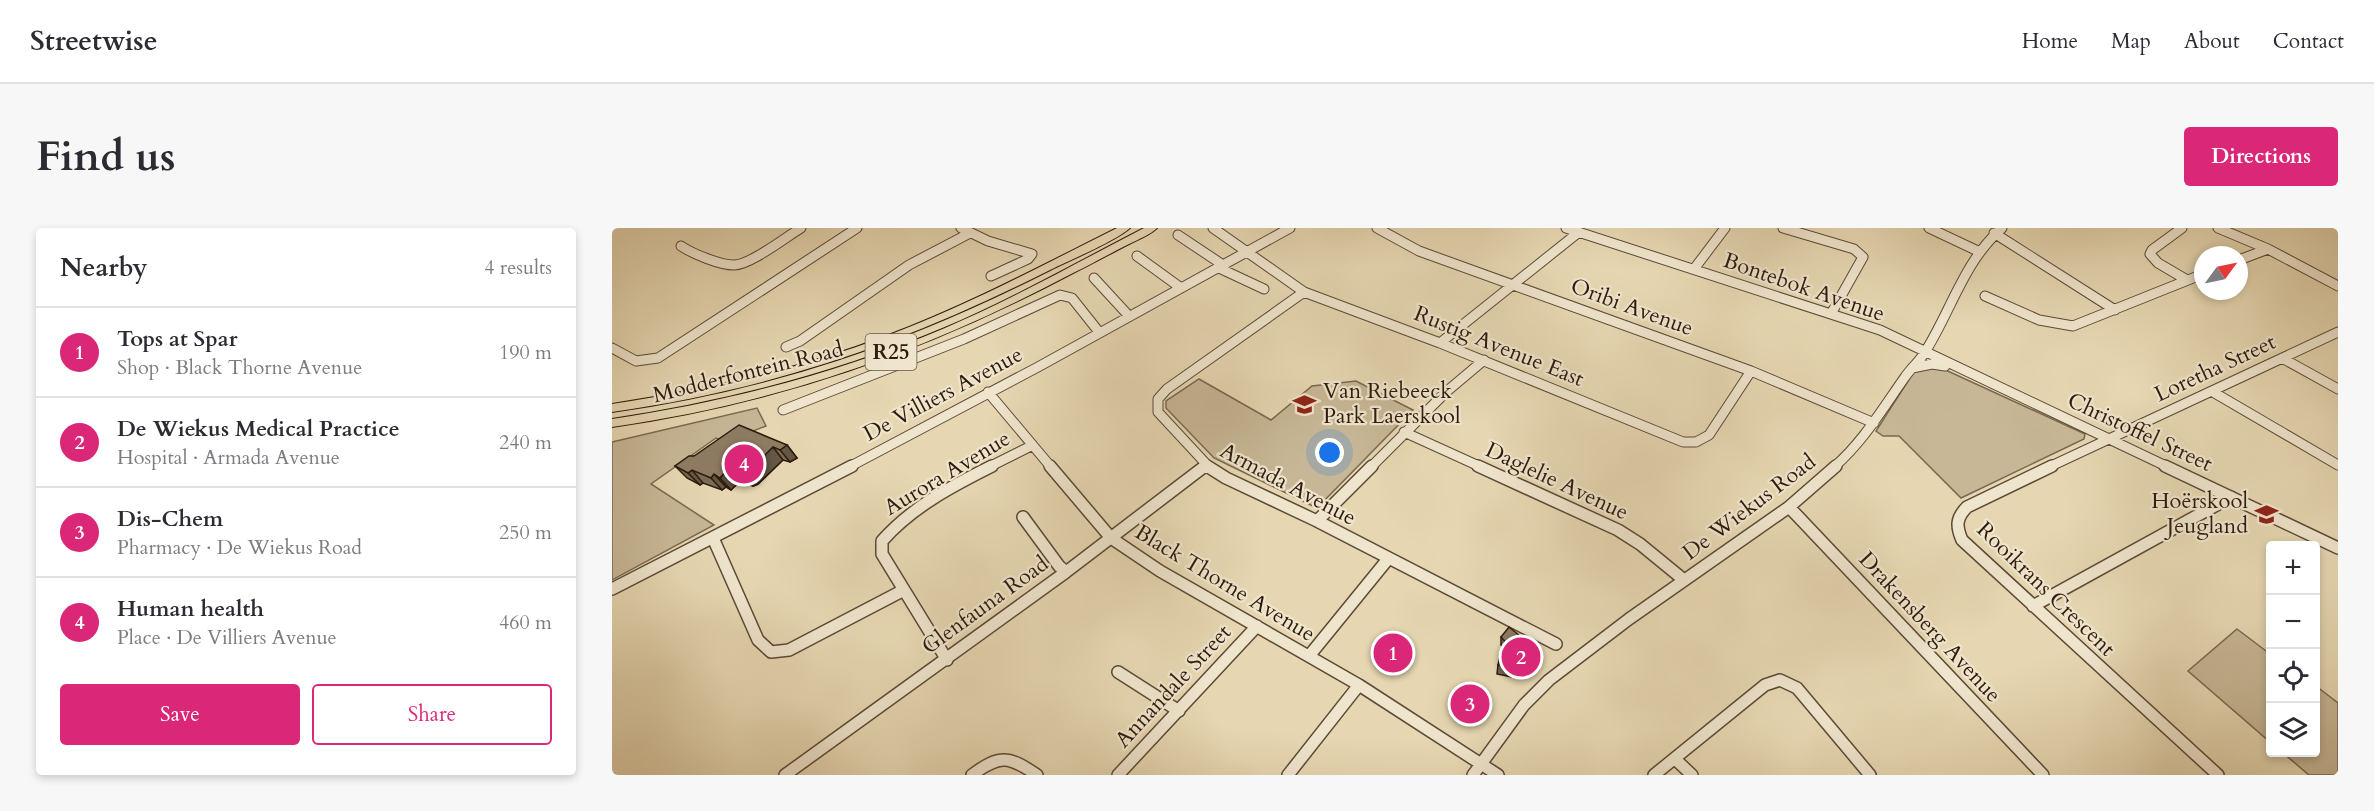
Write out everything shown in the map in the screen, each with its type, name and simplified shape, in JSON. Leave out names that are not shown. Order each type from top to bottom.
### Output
[{"type":"main road","name":"Modderfontein Road","points":[[612,408],[737,384],[838,356],[891,338],[983,299],[1125,228]]},
{"type":"main road","name":"Modderfontein Road","points":[[612,423],[757,394],[831,373],[898,350],[992,310],[1152,228]]},
{"type":"street","points":[[681,246],[692,254],[735,265],[747,261],[801,228]]},
{"type":"street","points":[[612,348],[636,361],[645,361],[664,354],[857,228]]},
{"type":"street","points":[[961,228],[1032,254],[1029,259],[991,276]]},
{"type":"street","name":"Rustig Avenue East","points":[[1213,228],[1249,251],[1304,292],[1484,360],[1690,443],[1700,441],[1709,435],[1751,370]]},
{"type":"street","name":"De Villiers Avenue","points":[[612,589],[713,538],[1099,333],[1290,228]]},
{"type":"street","name":"Oribi Avenue","points":[[1377,228],[1419,251],[1751,370],[1874,423]]},
{"type":"street","name":"Bontebok Avenue","points":[[1566,228],[1880,330],[1924,353]]},
{"type":"street","points":[[1694,269],[1725,228]]},
{"type":"street","points":[[1783,228],[1854,249],[1863,257],[1831,314]]},
{"type":"street","points":[[1818,238],[1825,228]]},
{"type":"street","points":[[1929,228],[1980,252]]},
{"type":"street","points":[[2181,228],[2150,254],[2158,263],[2187,280]]},
{"type":"street","points":[[2218,228],[2268,249],[2338,286]]},
{"type":"street","points":[[1998,231],[2115,310]]},
{"type":"street","name":"De Wiekus Road","points":[[1477,770],[1524,705],[1549,680],[1581,654],[1789,507],[1840,462],[1874,423],[1924,353],[1980,252],[1998,231]]},
{"type":"street","points":[[1440,343],[1579,232]]},
{"type":"street","points":[[786,347],[800,341],[909,265],[970,233]]},
{"type":"street","points":[[1178,235],[1221,266],[1264,289]]},
{"type":"street","points":[[2248,257],[2268,249]]},
{"type":"street","points":[[1137,256],[1181,288]]},
{"type":"street","points":[[1985,296],[2044,322],[2065,326],[2080,324],[2194,277]]},
{"type":"street","points":[[1094,278],[1129,316]]},
{"type":"street","name":"Armada Avenue","points":[[1304,292],[1159,397],[1156,404],[1158,412],[1206,465],[1226,478],[1317,521],[1556,644]]},
{"type":"street","points":[[783,410],[964,339],[1060,295],[1072,298],[1099,333]]},
{"type":"street","name":"Loretha Street","points":[[2108,439],[2338,332]]},
{"type":"street","name":"Christoffel Street","points":[[1924,353],[2338,548]]},
{"type":"street","points":[[2282,358],[2338,389]]},
{"type":"street","points":[[1317,521],[1404,432],[1484,360]]},
{"type":"street","points":[[1912,368],[1938,364],[1963,371]]},
{"type":"street","name":"Black Thorne Avenue","points":[[988,392],[1031,446],[1111,538],[1160,571],[1359,686],[1477,770],[1498,775]]},
{"type":"street","points":[[2213,392],[2338,465]]},
{"type":"street","name":"Daglelie Avenue","points":[[1404,432],[1618,530],[1640,544],[1684,580]]},
{"type":"street","name":"Rooikrans Crescent","points":[[2108,439],[1972,503],[1960,513],[1957,530],[1962,540],[2218,775]]},
{"type":"street","name":"Aurora Avenue","points":[[946,660],[902,591],[882,554],[882,541],[889,530],[948,490],[1031,446]]},
{"type":"street","name":"Glenfauna Road","points":[[786,775],[1066,572],[1206,465]]},
{"type":"street","points":[[2033,606],[2231,497]]},
{"type":"street","name":"Drakensberg Avenue","points":[[1789,507],[2043,775]]},
{"type":"street","points":[[1023,517],[1059,566],[1066,572]]},
{"type":"street","points":[[713,538],[758,640],[765,651],[775,654],[789,650],[902,591]]},
{"type":"street","points":[[1310,656],[1388,559]]},
{"type":"street","name":"Annandale Street","points":[[1118,775],[1257,626]]},
{"type":"street","points":[[1118,672],[1179,711]]},
{"type":"street","points":[[1654,775],[1764,685],[1780,680],[1797,688],[1870,775]]},
{"type":"street","points":[[1288,775],[1359,686]]},
{"type":"street","points":[[972,775],[989,762],[1004,758],[1014,760],[1037,775]]},
{"type":"street","points":[[1675,759],[1692,775]]},
{"type":"shaded area","points":[[1939,367],[2085,434],[2084,439],[1961,498],[1899,436],[1883,436],[1876,431],[1915,370]]},
{"type":"shaded area","points":[[1199,379],[1271,420],[1312,386],[1356,381],[1413,410],[1317,508],[1214,458],[1166,408],[1166,401]]},
{"type":"shaded area","points":[[757,408],[766,426],[725,442],[716,438],[651,484],[714,525],[612,580],[612,442]]},
{"type":"shaded area","points":[[2237,629],[2266,651],[2266,739],[2188,671]]},
{"type":"shaded area","points":[[2320,689],[2338,703],[2338,775],[2309,775],[2288,757],[2320,757]]},
{"type":"building","points":[[739,425],[787,445],[780,450],[773,447],[748,472],[742,474],[728,469],[720,478],[714,474],[711,478],[692,470],[688,473],[675,466],[689,456],[694,456]]},
{"type":"building","points":[[1509,627],[1536,649],[1522,662],[1517,662],[1517,670],[1498,665],[1500,656],[1505,657],[1510,647],[1501,637]]},
{"type":"place","name":"Van Riebeeck Park Laerskool","points":[[1305,404]]},
{"type":"place","name":"Human health","points":[[744,464]]},
{"type":"place","name":"Hoërskool Jeugland","points":[[2266,514]]},
{"type":"place","name":"Tops at Spar","points":[[1393,653]]},
{"type":"place","name":"De Wiekus Medical Practice","points":[[1521,657]]},
{"type":"place","name":"Dis-Chem","points":[[1470,704]]}]
